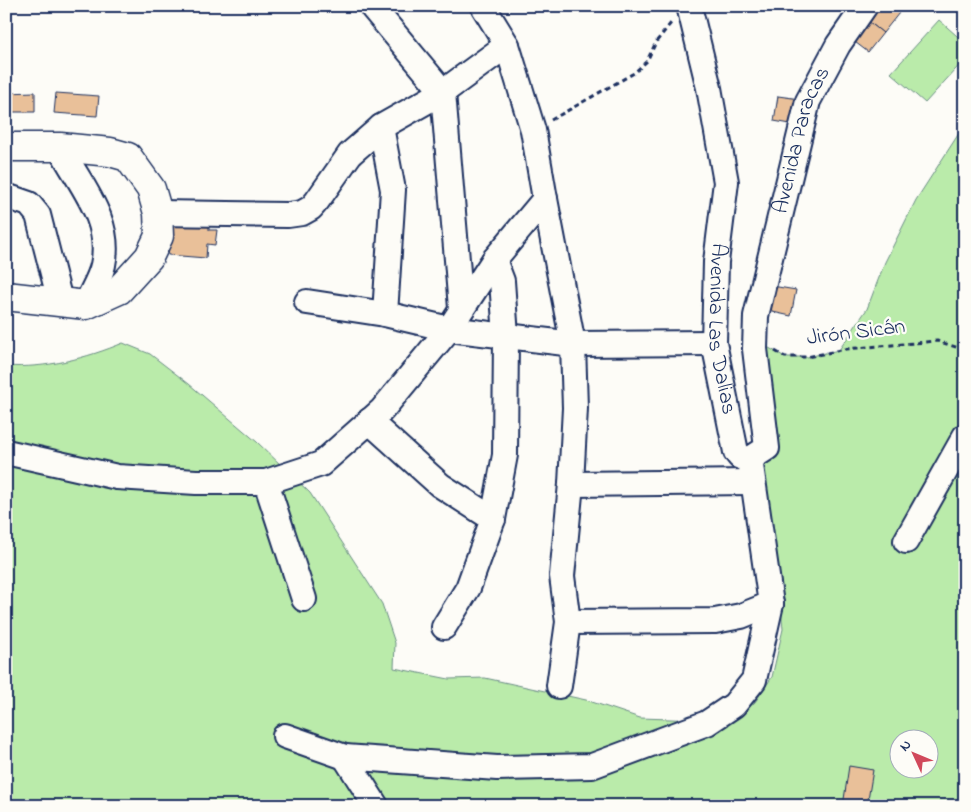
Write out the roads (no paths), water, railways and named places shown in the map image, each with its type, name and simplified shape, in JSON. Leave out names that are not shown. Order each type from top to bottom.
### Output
[{"type":"highway","points":[[6,147],[60,147],[110,152],[128,157],[152,189],[158,213],[159,236],[149,257],[119,290],[73,303],[6,296]]},
{"type":"street","name":"Avenida Paracas","points":[[763,286],[808,101],[838,46],[865,6]]},
{"type":"street","points":[[485,7],[507,45],[533,130],[573,344],[575,408],[571,484],[562,576],[568,622],[559,686]]},
{"type":"street","points":[[373,8],[443,92],[461,308]]},
{"type":"street","name":"Avenida Las Dalias","points":[[682,12],[709,88],[726,182],[716,262],[714,343],[736,452],[751,470],[767,448],[755,340],[756,316],[763,286]]},
{"type":"street","points":[[158,213],[302,213],[311,208],[317,201],[350,154],[381,127],[443,92],[507,45]]},
{"type":"street","points":[[381,127],[393,190],[385,314]]},
{"type":"street","points":[[60,147],[70,167],[89,194],[99,217],[104,241],[103,265],[73,303]]},
{"type":"street","points":[[6,196],[29,204],[38,215],[73,303]]},
{"type":"street","points":[[12,459],[117,477],[196,482],[266,482],[321,464],[382,410],[449,329],[494,260],[545,199]]},
{"type":"street","points":[[444,627],[468,588],[493,519],[505,455],[506,336],[502,281],[494,260]]},
{"type":"street","points":[[306,302],[385,314],[449,329],[573,344],[714,343]]},
{"type":"street","points":[[369,421],[440,485],[493,519]]},
{"type":"street","points":[[906,541],[965,436]]},
{"type":"street","points":[[285,736],[345,757],[497,768],[592,766],[707,723],[734,705],[754,680],[771,604],[751,470],[571,484]]},
{"type":"street","points":[[266,482],[304,599]]},
{"type":"street","points":[[568,622],[715,621],[751,613],[771,604]]},
{"type":"street","points":[[345,757],[376,806]]}]
